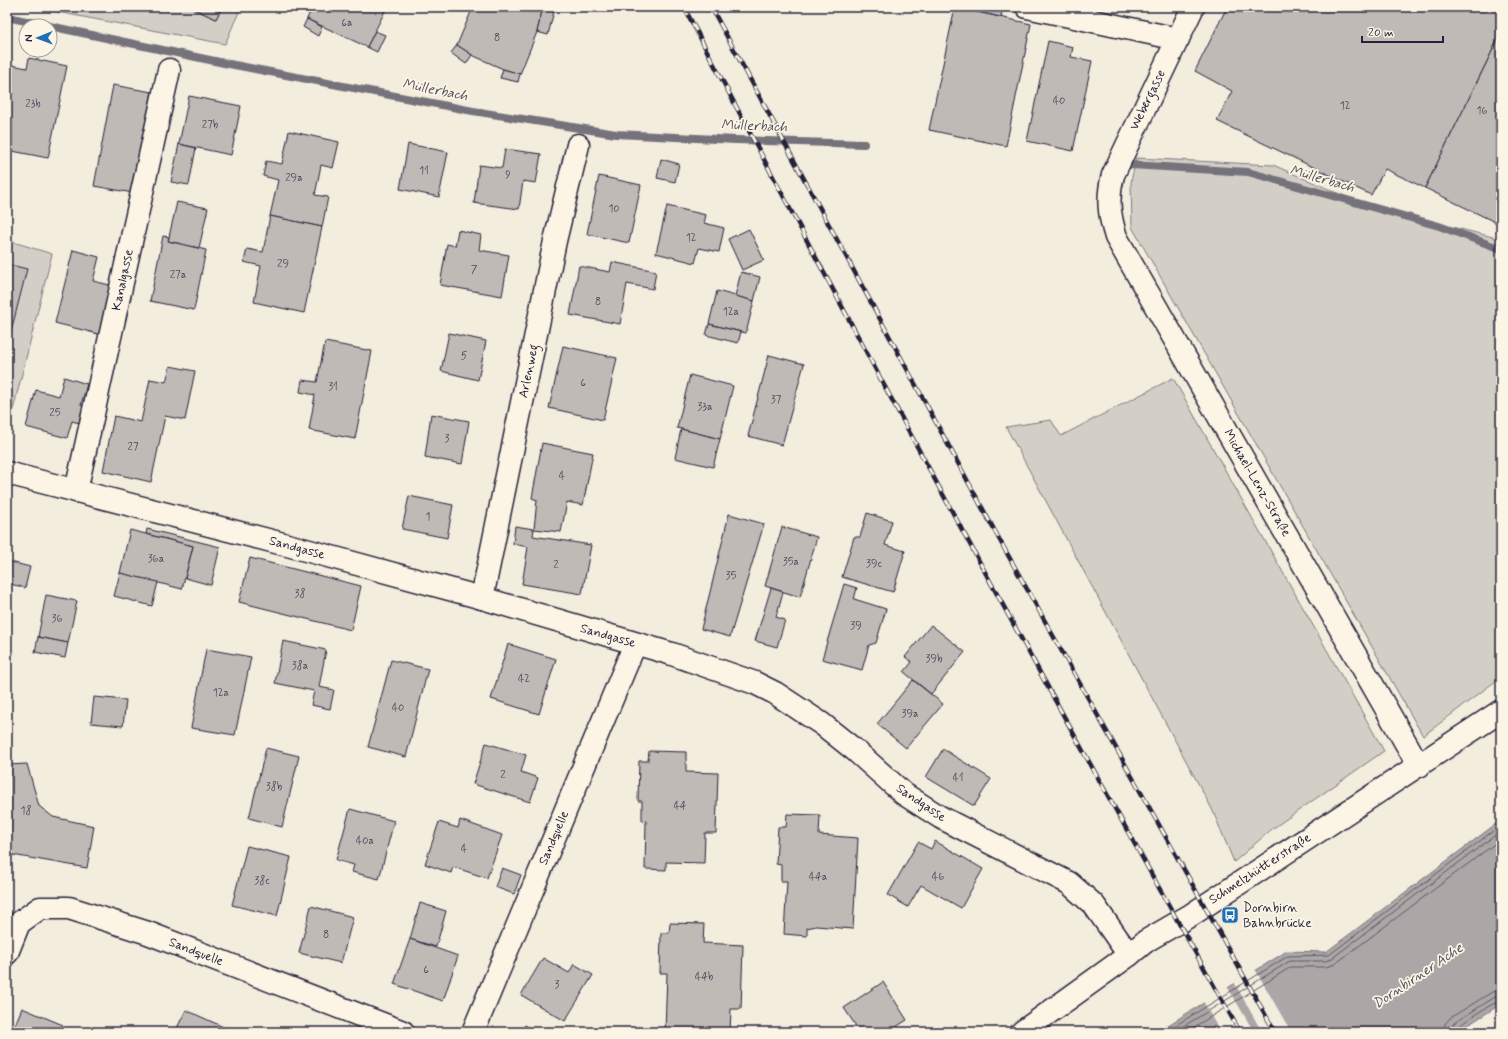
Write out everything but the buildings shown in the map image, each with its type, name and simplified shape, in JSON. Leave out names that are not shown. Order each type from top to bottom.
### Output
[{"type":"street","points":[[1027,7],[1178,39]]},
{"type":"street","name":"Webergasse","points":[[1110,185],[1122,154],[1193,7]]},
{"type":"street","name":"Kanalgasse","points":[[76,491],[169,70]]},
{"type":"street","name":"Arlenweg","points":[[482,598],[555,242],[578,145]]},
{"type":"street","name":"Michael-Lenz-Straße","points":[[1110,185],[1109,216],[1116,237],[1419,766]]},
{"type":"street","name":"Sandgasse","points":[[7,473],[482,598],[636,644],[726,673],[775,693],[834,733],[904,794],[940,817],[1069,883],[1094,905],[1129,955]]},
{"type":"street","name":"Sandquelle","points":[[473,1032],[636,644]]},
{"type":"street","name":"Schmelzhütterstraße","points":[[1022,1032],[1129,955],[1146,941],[1191,915],[1501,711]]},
{"type":"street","name":"Sandquelle","points":[[7,953],[19,923],[40,908],[69,908],[148,933],[403,1032]]},
{"type":"shaded area","points":[[31,7],[189,7],[216,19],[222,7],[241,7],[225,44]]},
{"type":"shaded area","points":[[1136,158],[1273,165],[1370,207],[1501,239],[1501,677],[1423,736],[1132,227],[1131,182]]},
{"type":"shaded area","points":[[7,240],[52,254],[8,430],[7,430]]},
{"type":"shaded area","points":[[1173,378],[1384,751],[1272,829],[1234,862],[1212,809],[1006,427],[1051,420],[1061,436]]},
{"type":"water","name":"Dornbirner Ache","points":[[1501,820],[1501,1004],[1457,1032],[1157,1032],[1287,951],[1326,952]]},
{"type":"pier","points":[[1255,969],[1291,1032],[1262,1032],[1234,982]]},
{"type":"pier","points":[[1227,986],[1254,1032],[1220,1032],[1203,1001]]},
{"type":"waterway","name":"Müllerbach","points":[[7,17],[224,63],[473,111],[616,134],[864,144]]},
{"type":"waterway","name":"Müllerbach","points":[[1131,165],[1248,172],[1439,226],[1501,249]]},
{"type":"railway","points":[[684,7],[958,522],[1098,778],[1240,1032]]},
{"type":"railway","points":[[711,7],[1004,548],[1275,1032]]},
{"type":"place","name":"Dornbirn Bahnbrücke","points":[[1230,915]]}]
